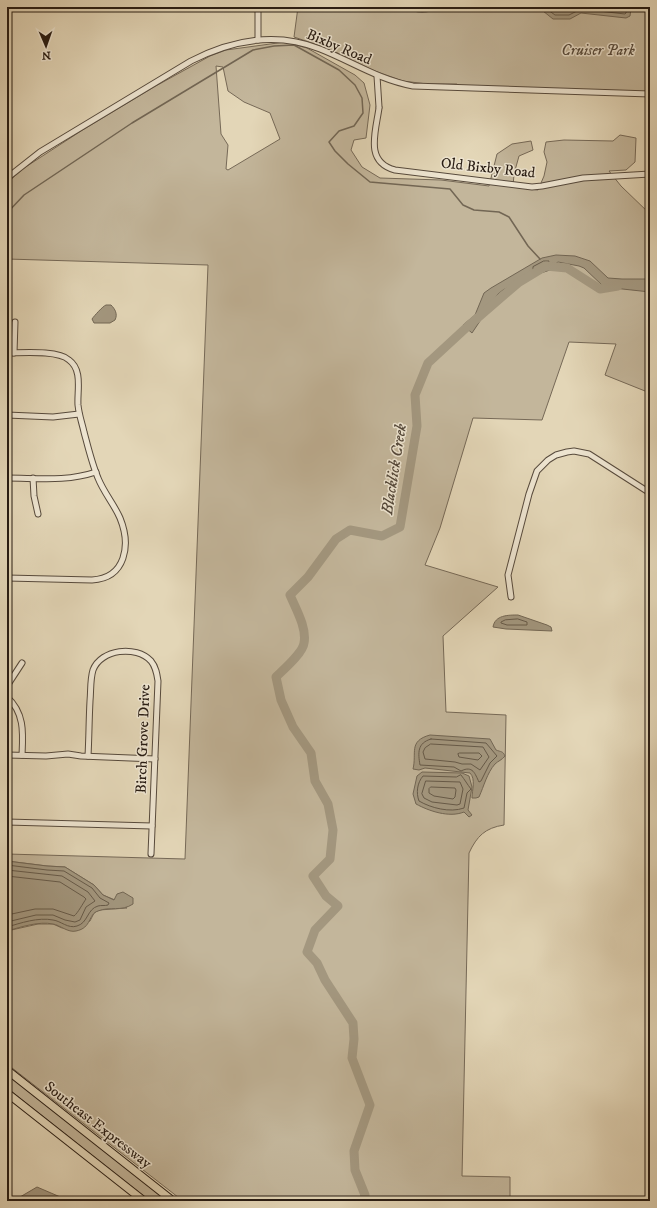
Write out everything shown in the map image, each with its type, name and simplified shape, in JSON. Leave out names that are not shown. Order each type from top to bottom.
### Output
[{"type":"highway","name":"Southeast Expressway","points":[[7,1070],[173,1201]]},
{"type":"highway","name":"Southeast Expressway","points":[[7,1093],[144,1201]]},
{"type":"street","points":[[258,7],[258,40]]},
{"type":"street","name":"Bixby Road","points":[[7,178],[40,152],[191,61],[216,49],[241,42],[280,40],[309,45],[328,52],[377,76],[400,83],[425,87],[650,94]]},
{"type":"street","name":"Old Bixby Road","points":[[377,76],[379,107],[374,144],[376,156],[383,165],[395,170],[532,187],[583,178],[650,174]]},
{"type":"street","points":[[14,353],[15,322]]},
{"type":"street","points":[[7,353],[61,355],[69,359],[76,369],[78,375],[79,414],[96,472],[104,490],[121,520],[124,532],[125,550],[123,561],[118,570],[104,579],[7,578]]},
{"type":"street","points":[[7,415],[65,416],[79,414]]},
{"type":"street","points":[[511,597],[508,575],[529,494],[537,471],[548,460],[556,455],[567,452],[582,452],[596,457],[650,492]]},
{"type":"street","points":[[7,478],[68,478],[96,472]]},
{"type":"street","points":[[33,478],[34,496],[38,514]]},
{"type":"street","name":"Birch Grove Drive","points":[[88,756],[92,672],[100,659],[112,653],[131,653],[145,657],[151,661],[156,670],[158,681],[151,854]]},
{"type":"street","points":[[7,686],[22,663]]},
{"type":"street","points":[[7,697],[17,710],[21,719],[22,756]]},
{"type":"street","points":[[7,755],[46,756],[68,754],[155,759]]},
{"type":"street","points":[[7,822],[152,826]]},
{"type":"green space","name":"Cruiser Park","points":[[298,7],[403,7],[413,11],[426,12],[441,7],[650,7],[650,94],[457,88],[457,84],[427,84],[403,81],[375,71],[329,49],[294,37]]},
{"type":"green space","points":[[285,42],[307,48],[355,75],[364,83],[370,105],[366,138],[354,140],[351,150],[362,167],[380,178],[441,180],[489,186],[497,154],[512,144],[531,141],[533,150],[519,156],[514,174],[513,187],[538,190],[544,176],[547,162],[544,152],[546,142],[564,140],[613,141],[620,135],[636,138],[635,162],[626,170],[609,171],[621,186],[650,214],[650,393],[605,375],[616,344],[569,342],[542,420],[473,418],[440,528],[425,565],[498,587],[443,636],[446,712],[506,715],[504,825],[492,828],[482,834],[475,842],[469,853],[462,1176],[510,1177],[510,1201],[183,1201],[7,1064],[7,931],[38,924],[53,924],[62,928],[90,921],[94,913],[99,910],[127,908],[115,900],[103,895],[94,885],[65,867],[7,861],[7,854],[185,859],[208,265],[7,259],[7,183],[24,168],[81,131],[154,87],[210,56],[226,50]],"holes":[[[216,66],[223,67],[228,91],[244,102],[270,113],[280,139],[228,170],[226,169],[228,145],[221,134]]]},
{"type":"green space","points":[[7,1074],[167,1201],[150,1201],[7,1088]]},
{"type":"water","points":[[538,7],[631,8],[630,16],[626,18],[581,13],[570,19],[553,19]]},
{"type":"water","points":[[556,255],[575,256],[590,261],[608,278],[650,279],[650,292],[604,287],[584,268],[558,262],[552,266],[553,269],[523,279],[498,294],[472,333],[463,325],[475,315],[484,293],[542,258]]},
{"type":"water","points":[[106,305],[111,305],[115,310],[115,320],[110,323],[94,323],[92,319]]},
{"type":"water","points":[[518,615],[547,625],[551,627],[552,631],[493,627],[496,620],[502,616]]},
{"type":"water","points":[[430,735],[490,739],[496,750],[503,753],[505,756],[495,764],[490,771],[479,797],[472,798],[473,778],[470,773],[425,768],[419,770],[413,769],[416,744],[423,738]]},
{"type":"water","points":[[422,772],[462,773],[469,776],[472,787],[468,810],[472,815],[469,817],[464,812],[458,814],[439,813],[416,804],[413,794],[417,776]]},
{"type":"water","points":[[7,861],[65,867],[94,885],[103,895],[114,900],[117,894],[123,892],[133,898],[133,904],[124,908],[98,911],[93,915],[85,927],[76,931],[70,931],[53,924],[42,923],[7,931]]},
{"type":"water","points":[[37,1187],[65,1199],[75,1201],[20,1201],[20,1197]]},
{"type":"waterway","points":[[7,213],[24,195],[132,123],[253,50],[274,46],[294,45],[339,70],[355,85],[362,98],[363,113],[354,126],[339,131],[329,142],[335,151],[348,164],[370,182],[450,189],[463,205],[474,210],[499,212],[509,217],[528,246],[540,259]]},
{"type":"waterway","name":"Blacklick Creek","points":[[363,1201],[365,1195],[355,1170],[354,1151],[370,1105],[352,1058],[354,1039],[353,1023],[325,980],[317,963],[307,952],[315,930],[338,906],[326,896],[313,876],[330,859],[333,830],[328,804],[315,781],[311,753],[293,727],[281,700],[276,677],[297,656],[304,643],[304,631],[298,612],[290,595],[308,577],[336,539],[350,530],[382,536],[400,527],[417,426],[415,395],[428,363],[518,283],[546,266],[567,268],[600,289],[618,286]]}]
